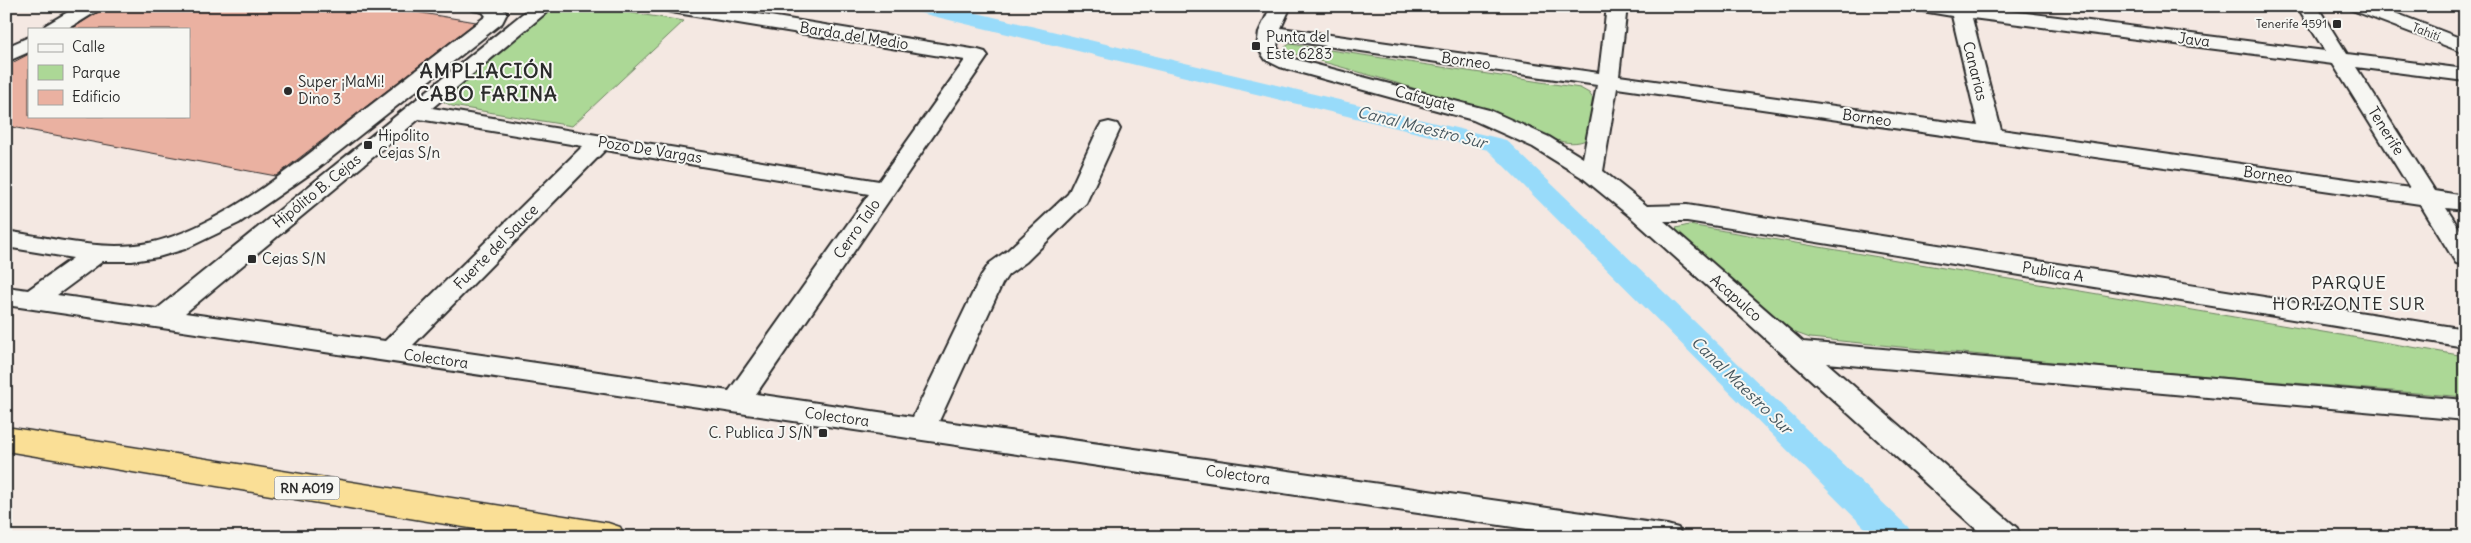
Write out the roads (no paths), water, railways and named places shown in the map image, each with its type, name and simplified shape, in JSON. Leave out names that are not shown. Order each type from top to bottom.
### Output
[{"type":"highway","name":"RN A019","points":[[6,439],[608,537]]},
{"type":"street","points":[[55,28],[92,6]]},
{"type":"street","points":[[6,239],[98,252],[131,254],[171,245],[208,229],[258,200],[299,171],[495,19],[497,13],[494,10],[480,6]]},
{"type":"street","name":"Hipólito B. Cejas","points":[[161,319],[544,6]]},
{"type":"street","name":"Barda del Medio","points":[[671,6],[978,56]]},
{"type":"street","points":[[1269,32],[1281,6]]},
{"type":"street","points":[[1591,173],[1608,82],[1617,6]]},
{"type":"street","name":"Java","points":[[1923,6],[1960,9],[2465,74]]},
{"type":"street","name":"Tenerife","points":[[2308,6],[2465,257]]},
{"type":"street","name":"Tahití","points":[[2359,6],[2465,47]]},
{"type":"street","name":"Canarias","points":[[1960,9],[1991,135]]},
{"type":"street","name":"Borneo","points":[[1269,32],[1608,82],[2465,203]]},
{"type":"street","name":"Cafayate","points":[[1269,32],[1267,47],[1273,56],[1287,63],[1481,115],[1541,142],[1591,173]]},
{"type":"street","points":[[6,56],[28,44]]},
{"type":"street","name":"Cerro Talo","points":[[736,402],[978,56]]},
{"type":"street","name":"Pozo De Vargas","points":[[414,112],[885,189]]},
{"type":"street","points":[[922,429],[990,282],[999,269],[1017,256],[1078,198],[1109,129]]},
{"type":"street","name":"Fuerte del Sauce","points":[[391,352],[600,142]]},
{"type":"street","name":"Acapulco","points":[[1591,173],[1641,214],[2006,537]]},
{"type":"street","name":"Publica A","points":[[1641,214],[1687,213],[2465,338]]},
{"type":"street","points":[[32,300],[98,252]]},
{"type":"street","name":"Colectora","points":[[6,296],[1667,537]]},
{"type":"street","points":[[1796,351],[2465,410]]},
{"type":"waterway","name":"Canal Maestro Sur","points":[[920,6],[1497,145],[1896,537]]},
{"type":"place","name":"Tenerife 4591","points":[[2337,24]]},
{"type":"place","name":"Punta del Este 6283","points":[[1256,46]]},
{"type":"place","name":"Super ¡MaMi! Dino 3","points":[[288,91]]},
{"type":"place","name":"Hipolito Cejas S/n","points":[[368,145]]},
{"type":"place","name":"Cejas S/N","points":[[252,259]]},
{"type":"place","name":"C. Publica J S/N","points":[[823,433]]},
{"type":"district","name":"AMPLIACIÓN CABO FARINA","points":[[487,82]]},
{"type":"district","name":"PARQUE HORIZONTE SUR","points":[[2349,293]]}]
